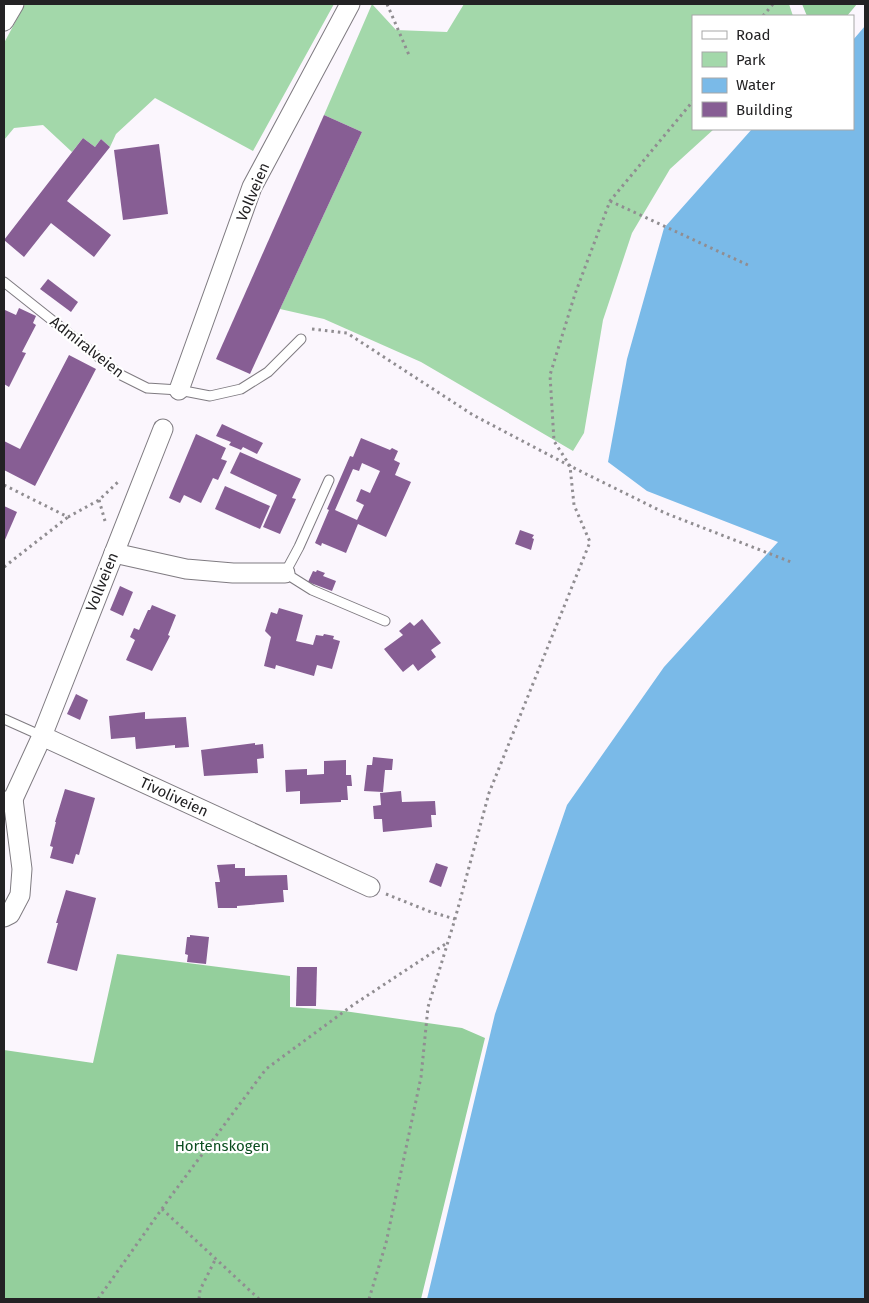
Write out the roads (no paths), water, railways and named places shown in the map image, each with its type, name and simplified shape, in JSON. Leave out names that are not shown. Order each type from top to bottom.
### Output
[{"type":"street","points":[[4,21],[14,4]]},
{"type":"street","name":"Vollveien","points":[[179,390],[252,187],[350,4]]},
{"type":"street","name":"Vollveien","points":[[42,736],[163,429]]},
{"type":"street","points":[[114,553],[186,570],[233,573],[285,573]]},
{"type":"street","points":[[4,916],[10,914],[20,895],[22,869],[8,800],[42,736]]},
{"type":"street","name":"Tivoliveien","points":[[42,736],[370,887]]},
{"type":"lane","name":"Admiralveien","points":[[4,282],[121,374],[147,388],[179,390],[210,396],[241,389],[268,372],[301,339]]},
{"type":"lane","points":[[329,480],[299,548],[285,573],[312,590],[385,621]]},
{"type":"lane","points":[[4,719],[42,736]]},
{"type":"water","points":[[865,26],[865,1299],[427,1299],[495,1014],[567,805],[664,667],[778,542],[647,491],[608,462],[627,359],[664,228],[751,130],[854,130],[854,39]]},
{"type":"park label","name":"Hortenskogen","points":[[222,1146]]}]
